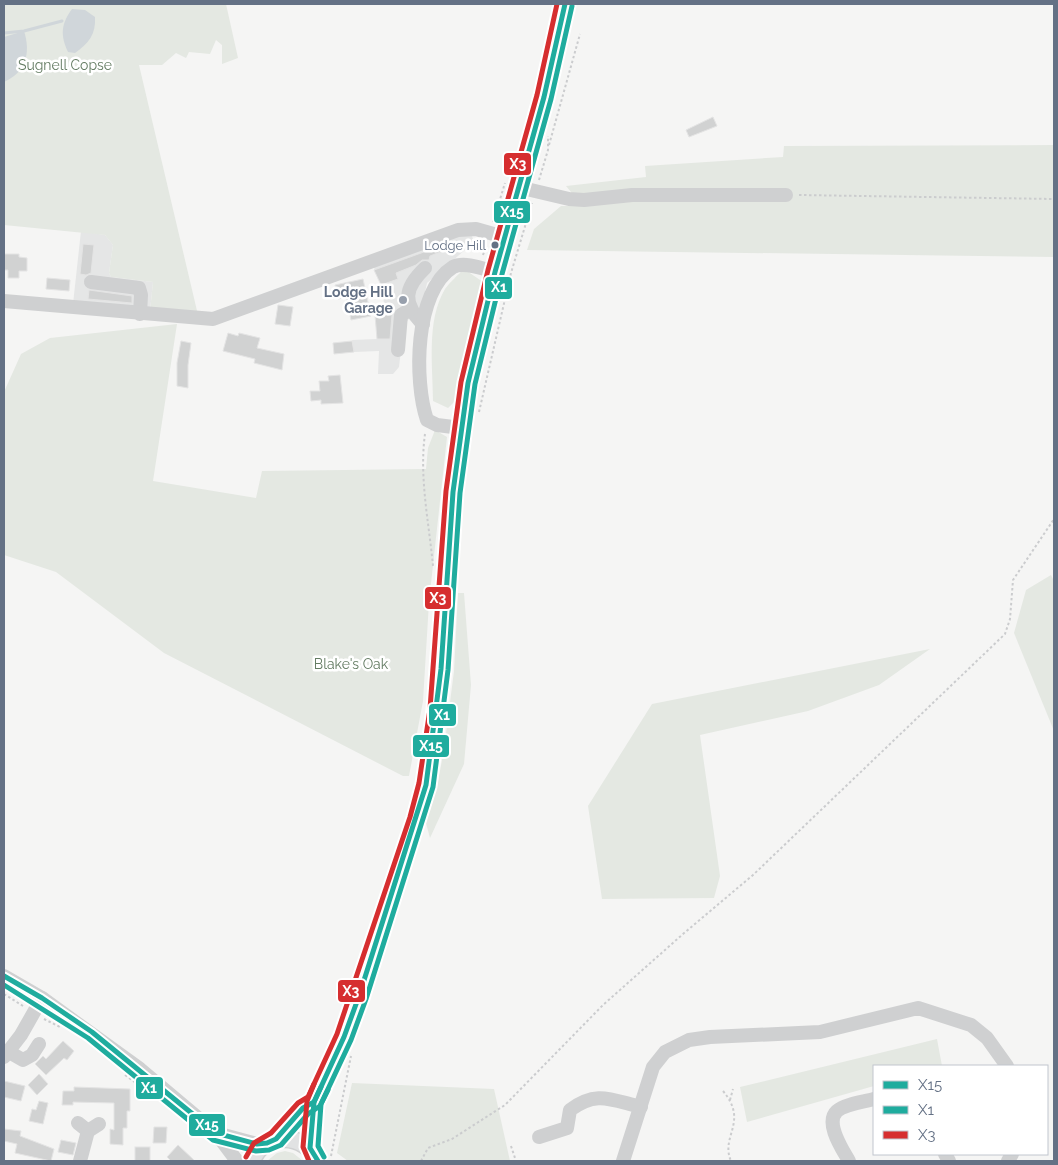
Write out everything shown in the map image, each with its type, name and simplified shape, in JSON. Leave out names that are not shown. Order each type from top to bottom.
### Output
[{"type":"main road","points":[[314,1155],[314,1102],[344,1037],[359,996],[388,910],[426,785],[437,710],[453,492],[468,383],[504,237],[544,97],[565,4]]},
{"type":"main road","points":[[252,1161],[259,1149],[272,1141],[303,1108],[314,1102]]},
{"type":"main road","points":[[272,1141],[288,1138],[300,1141],[314,1155]]},
{"type":"street","points":[[518,188],[569,199],[584,200],[632,195],[786,195]]},
{"type":"street","points":[[4,301],[213,319],[240,312],[458,230],[476,229],[504,237]]},
{"type":"street","points":[[461,428],[438,425],[427,420],[420,391],[423,324],[430,297],[439,281],[454,266],[466,265],[495,272]]},
{"type":"street","points":[[423,324],[408,302],[409,287],[412,280],[425,268]]},
{"type":"street","points":[[91,282],[139,288],[141,296],[140,314]]},
{"type":"street","points":[[398,350],[401,315],[411,309]]},
{"type":"street","points":[[4,976],[42,998],[140,1069],[216,1133],[237,1161]]},
{"type":"street","points":[[39,1044],[32,1055],[23,1060],[6,1055],[42,998]]},
{"type":"street","points":[[623,1161],[653,1068],[665,1052],[689,1040],[710,1037],[820,1032],[918,1008],[971,1025],[988,1038],[1006,1065]]},
{"type":"street","points":[[539,1137],[567,1128],[570,1110],[585,1099],[601,1097],[641,1107]]},
{"type":"street","points":[[848,1161],[834,1132],[834,1116],[838,1110],[873,1099]]},
{"type":"street","points":[[80,1161],[89,1126]]},
{"type":"street","points":[[216,1133],[257,1144],[272,1141]]},
{"type":"path","points":[[548,150],[580,34]]},
{"type":"path","points":[[786,195],[1054,199]]},
{"type":"path","points":[[427,420],[423,449],[434,571]]},
{"type":"path","points":[[421,1161],[428,1148],[452,1139],[506,1105],[603,1006],[683,934],[753,876],[1005,634],[1010,619],[1012,580],[1054,519]]},
{"type":"path","points":[[4,994],[12,1000]]},
{"type":"path","points":[[730,1100],[733,1089]]},
{"type":"path","points":[[723,1091],[730,1100],[735,1113],[729,1150],[731,1161]]},
{"type":"path","points":[[511,1146],[516,1161]]},
{"type":"shaded area","points":[[72,9],[85,10],[95,17],[91,38],[75,53],[68,52],[63,35],[64,25]]},
{"type":"shaded area","points":[[24,31],[27,47],[25,61],[17,73],[4,82],[4,37]]},
{"type":"shaded area","points":[[81,231],[105,235],[113,245],[109,273],[111,277],[153,282],[150,311],[73,304]]},
{"type":"shaded area","name":"Lodge Hill Garage","points":[[471,233],[474,242],[427,283],[417,328],[409,319],[404,324],[399,367],[393,374],[378,374],[379,351],[354,352],[352,340],[377,339],[375,315],[386,315],[381,285],[373,265],[456,234]]},
{"type":"green space","name":"Sugnell Copse","points":[[4,4],[226,4],[238,58],[222,64],[222,45],[216,40],[210,54],[189,52],[186,58],[176,53],[162,65],[139,65],[198,315],[150,311],[153,282],[111,277],[109,273],[113,245],[105,235],[4,225]]},
{"type":"green space","points":[[1054,145],[1054,257],[527,250],[534,229],[561,206],[568,206],[571,192],[566,186],[646,177],[645,166],[783,157],[784,146]]},
{"type":"green space","points":[[464,269],[483,282],[457,399],[448,408],[433,401],[433,329],[435,315],[445,289]]},
{"type":"green space","name":"Blake's Oak","points":[[177,324],[153,481],[256,498],[262,471],[426,469],[428,448],[435,430],[447,437],[429,602],[423,701],[409,776],[403,776],[164,653],[56,572],[4,555],[4,392],[21,354],[50,338]]},
{"type":"green space","points":[[1051,575],[1054,581],[1054,731],[1014,633],[1026,590]]},
{"type":"green space","points":[[458,593],[464,593],[471,685],[464,764],[430,838],[426,823],[437,787],[444,749],[454,671]]},
{"type":"green space","points":[[930,649],[879,685],[808,711],[700,735],[720,876],[714,898],[602,899],[588,806],[652,704]]},
{"type":"green space","points":[[937,1039],[942,1065],[873,1065],[873,1086],[747,1122],[740,1087]]},
{"type":"green space","points":[[352,1083],[494,1089],[510,1161],[348,1161],[337,1153]]},
{"type":"green space","points":[[285,1151],[293,1153],[303,1161],[267,1161],[277,1153]]},
{"type":"building","points":[[713,117],[717,126],[689,137],[686,130]]},
{"type":"building","points":[[83,244],[94,245],[91,273],[86,275],[80,274]]},
{"type":"building","points":[[446,244],[448,249],[430,256],[429,260],[422,260],[416,265],[396,273],[398,279],[381,285],[374,270]]},
{"type":"building","points":[[4,254],[19,254],[19,257],[27,258],[27,271],[19,271],[19,278],[8,278],[8,270],[4,270]]},
{"type":"building","points":[[47,278],[70,280],[69,291],[46,289]]},
{"type":"building","points":[[363,279],[371,316],[351,320],[346,297],[338,299],[335,285]]},
{"type":"building","points":[[89,290],[132,296],[132,303],[88,299]]},
{"type":"building","points":[[278,305],[293,307],[290,326],[275,324]]},
{"type":"building","points":[[375,315],[392,315],[390,339],[377,339]]},
{"type":"building","points":[[228,333],[238,336],[239,333],[260,338],[257,348],[284,354],[282,370],[254,363],[255,359],[223,351]]},
{"type":"building","points":[[181,341],[191,343],[188,365],[188,388],[177,386],[177,363]]},
{"type":"building","points":[[352,341],[354,352],[334,354],[333,343]]},
{"type":"building","points":[[340,375],[343,403],[321,404],[321,400],[311,401],[310,391],[320,391],[319,381],[329,381],[328,376]]},
{"type":"building","points":[[63,1041],[74,1051],[67,1060],[64,1058],[46,1075],[35,1064],[43,1056],[46,1059]]},
{"type":"building","points":[[39,1074],[48,1084],[37,1095],[28,1085]]},
{"type":"building","points":[[4,1081],[25,1086],[21,1101],[4,1097]]},
{"type":"building","points":[[74,1087],[130,1089],[130,1111],[127,1111],[127,1128],[123,1128],[123,1145],[110,1144],[110,1129],[114,1130],[114,1103],[73,1102],[73,1105],[62,1105],[63,1091],[74,1091]]},
{"type":"building","points":[[39,1101],[48,1103],[43,1124],[29,1121],[32,1109],[36,1110]]},
{"type":"building","points":[[154,1127],[167,1127],[166,1143],[153,1143]]},
{"type":"building","points":[[4,1129],[21,1131],[20,1136],[54,1149],[51,1161],[15,1153],[17,1144],[4,1141]]},
{"type":"building","points":[[61,1140],[76,1143],[73,1155],[58,1152]]},
{"type":"building","points":[[178,1145],[195,1161],[171,1161],[167,1157]]},
{"type":"building","points":[[135,1147],[150,1147],[150,1161],[135,1161]]},
{"type":"waterway","points":[[4,33],[24,31],[62,21]]},
{"type":"transit line","name":"X3","points":[[246,1157],[254,1143],[271,1133],[298,1103],[308,1097],[337,1034],[410,817],[419,783],[430,709],[446,491],[461,382],[488,270],[537,95],[557,4]]},
{"type":"transit line","name":"X15","points":[[4,976],[42,998],[92,1032],[216,1133],[257,1144],[267,1143],[276,1139],[303,1108],[314,1102],[344,1037],[359,996],[426,785],[441,669],[453,492],[468,383],[495,272],[544,97],[565,4]]},
{"type":"transit line","name":"X1","points":[[4,985],[88,1038],[213,1140],[256,1151],[269,1150],[281,1145],[308,1114],[320,1106],[351,1040],[366,999],[433,787],[448,670],[460,493],[475,384],[502,274],[551,99],[572,6]]},
{"type":"transit line","name":"X3","points":[[309,1161],[303,1147],[307,1101],[314,1084]]},
{"type":"transit line","name":"X15","points":[[318,1161],[310,1148],[314,1102],[321,1087]]},
{"type":"transit line","name":"X1","points":[[324,1157],[318,1146],[321,1104],[328,1090]]},
{"type":"place","name":"Lodge Hill","points":[[495,245]]},
{"type":"place","name":"Lodge Hill Garage","points":[[403,300]]}]
